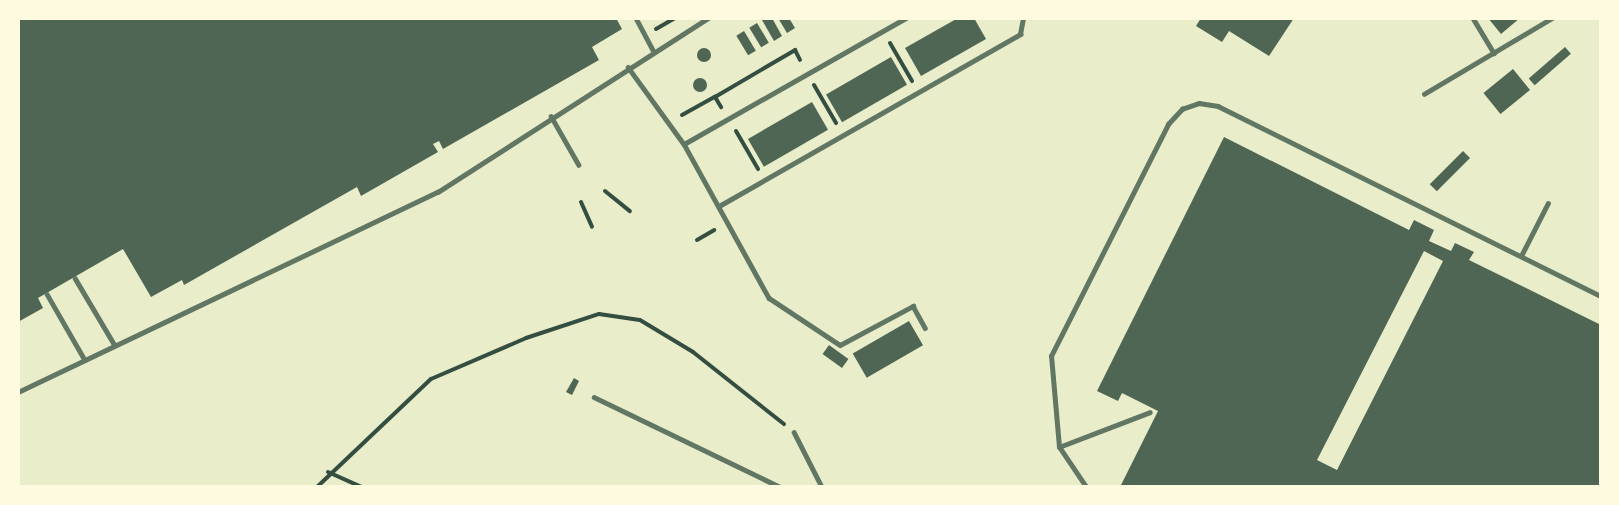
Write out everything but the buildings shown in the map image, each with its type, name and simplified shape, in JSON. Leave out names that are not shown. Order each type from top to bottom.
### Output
[{"type":"lane","points":[[636,18],[653,50]]},
{"type":"lane","points":[[18,392],[114,344],[419,203],[653,50],[708,18]]},
{"type":"lane","points":[[684,144],[906,18]]},
{"type":"lane","points":[[719,206],[1020,34],[1023,18]]},
{"type":"lane","points":[[1473,18],[1494,53]]},
{"type":"lane","points":[[1424,94],[1552,18]]},
{"type":"lane","points":[[628,67],[684,144],[769,298],[840,345],[913,306],[925,328]]},
{"type":"lane","points":[[1086,487],[1059,447],[1051,356],[1168,124],[1182,110],[1199,104],[1218,106],[1601,296]]},
{"type":"lane","points":[[551,116],[579,165]]},
{"type":"lane","points":[[1521,256],[1548,203]]},
{"type":"lane","points":[[75,278],[114,344]]},
{"type":"lane","points":[[47,294],[85,360]]},
{"type":"lane","points":[[594,397],[780,487]]},
{"type":"lane","points":[[1059,447],[1150,412]]},
{"type":"lane","points":[[794,432],[822,487]]},
{"type":"path","points":[[884,31],[919,92]]},
{"type":"path","points":[[605,191],[630,211]]},
{"type":"path","points":[[581,202],[592,227]]},
{"type":"path","points":[[697,240],[717,228]]},
{"type":"path","points":[[317,487],[328,472],[431,379],[526,338],[598,314],[640,320],[693,352],[794,432]]},
{"type":"path","points":[[328,472],[362,487]]}]
